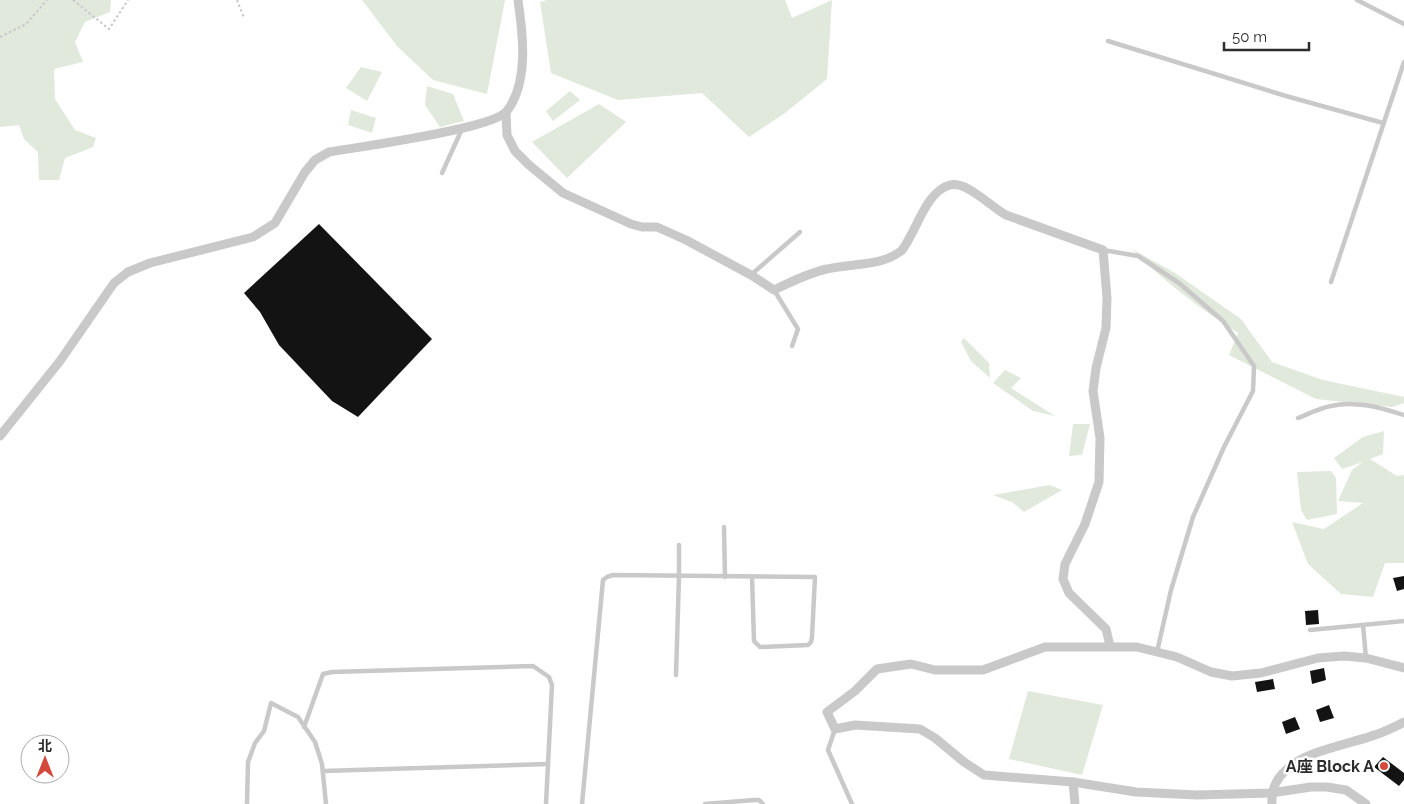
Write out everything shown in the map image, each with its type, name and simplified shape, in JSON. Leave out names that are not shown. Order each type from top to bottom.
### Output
[{"type":"street","points":[[0,436],[60,361],[114,282],[128,272],[150,263],[253,236],[264,231],[276,223],[305,172],[315,160],[329,152],[462,129],[493,120],[506,113],[513,100],[522,65],[523,40],[518,0]]},
{"type":"street","points":[[506,113],[508,135],[515,150],[562,193],[630,224],[657,227],[686,240],[751,275],[774,290],[802,276],[827,269],[870,263],[894,256],[903,249],[930,200],[942,189],[950,185],[964,186],[996,210],[1006,215],[1103,250],[1107,298],[1106,328],[1096,368],[1093,391],[1100,438],[1099,482],[1085,524],[1064,564],[1063,579],[1069,593],[1106,629],[1110,646]]},
{"type":"street","points":[[1366,804],[1346,790],[1327,787],[1310,787],[1272,793],[1197,796],[1136,792],[1073,782],[984,774],[964,762],[935,738],[920,729],[855,725],[835,729],[828,712],[855,691],[877,669],[911,664],[935,670],[983,670],[1044,647],[1137,647],[1177,656],[1211,672],[1232,676],[1261,673],[1318,658],[1344,656],[1366,658],[1404,668]]},
{"type":"street","points":[[1272,804],[1272,793],[1278,780],[1296,762],[1383,732],[1404,722]]},
{"type":"street","points":[[1073,782],[1075,804]]},
{"type":"lane","points":[[1357,0],[1404,24]]},
{"type":"lane","points":[[1108,41],[1286,96],[1383,123]]},
{"type":"lane","points":[[1331,282],[1404,62]]},
{"type":"lane","points":[[442,173],[462,129]]},
{"type":"lane","points":[[751,275],[800,232]]},
{"type":"lane","points":[[1103,250],[1138,256],[1179,283],[1223,321],[1254,366],[1253,392],[1224,447],[1193,517],[1171,590],[1157,652]]},
{"type":"lane","points":[[774,290],[798,329],[792,346]]},
{"type":"lane","points":[[1298,418],[1331,405],[1350,404],[1376,406],[1404,415]]},
{"type":"lane","points":[[724,527],[726,577]]},
{"type":"lane","points":[[676,675],[678,545]]},
{"type":"lane","points":[[582,804],[603,580],[613,576],[815,577],[812,636],[811,642],[808,645],[760,647],[756,645],[754,641],[752,577]]},
{"type":"lane","points":[[1310,630],[1404,621]]},
{"type":"lane","points":[[1363,625],[1366,658]]},
{"type":"lane","points":[[304,727],[323,674],[332,672],[532,666],[549,677],[552,685],[546,804]]},
{"type":"lane","points":[[247,804],[248,762],[255,743],[264,731],[271,703],[298,717],[315,742],[322,764],[326,804]]},
{"type":"lane","points":[[835,729],[828,750],[852,804]]},
{"type":"lane","points":[[323,771],[548,764]]},
{"type":"lane","points":[[704,804],[754,800],[759,800],[762,804]]},
{"type":"path","points":[[0,37],[26,24],[47,0]]},
{"type":"path","points":[[73,0],[109,29],[128,0]]},
{"type":"path","points":[[237,0],[244,18]]},
{"type":"shaded area","points":[[0,0],[111,0],[110,12],[85,22],[75,42],[83,62],[54,69],[55,99],[75,130],[96,138],[93,147],[65,158],[59,180],[39,180],[38,152],[24,139],[19,125],[0,127]]},
{"type":"shaded area","points":[[362,0],[505,0],[487,94],[433,80],[397,46]]},
{"type":"shaded area","points":[[547,0],[785,0],[792,18],[832,0],[827,79],[785,113],[749,137],[702,93],[618,100],[551,73],[540,2]]},
{"type":"shaded area","points":[[361,67],[382,72],[367,101],[346,88]]},
{"type":"shaded area","points":[[427,86],[453,94],[464,121],[440,127],[425,105]]},
{"type":"shaded area","points":[[570,91],[580,100],[553,121],[546,111]]},
{"type":"shaded area","points":[[599,104],[626,122],[567,178],[532,142]]},
{"type":"shaded area","points":[[351,110],[376,118],[372,133],[348,125]]},
{"type":"shaded area","points":[[1132,249],[1175,273],[1241,319],[1272,362],[1323,380],[1404,397],[1404,403],[1392,407],[1316,399],[1229,355],[1238,333],[1183,294]]},
{"type":"shaded area","points":[[964,338],[989,363],[990,378],[971,361],[961,342]]},
{"type":"shaded area","points":[[1005,370],[1021,378],[1011,388],[1055,416],[1033,411],[993,383]]},
{"type":"shaded area","points":[[1073,424],[1090,424],[1082,455],[1069,456]]},
{"type":"shaded area","points":[[1384,431],[1383,454],[1370,459],[1397,476],[1404,475],[1404,563],[1385,563],[1373,597],[1341,594],[1308,564],[1292,522],[1324,529],[1363,503],[1338,501],[1352,470],[1363,462],[1342,469],[1334,458],[1363,437]]},
{"type":"shaded area","points":[[1331,471],[1336,478],[1337,514],[1307,520],[1301,510],[1297,472]]},
{"type":"shaded area","points":[[1050,485],[1062,490],[1024,512],[1012,502],[993,495]]},
{"type":"shaded area","points":[[1028,691],[1103,705],[1082,775],[1009,759]]},
{"type":"building","points":[[319,224],[432,339],[358,417],[332,401],[279,345],[260,312],[244,293]]},
{"type":"building","points":[[1404,576],[1404,589],[1397,591],[1393,578]]},
{"type":"building","points":[[1318,610],[1319,624],[1306,625],[1305,611]]},
{"type":"building","points":[[1324,668],[1326,680],[1312,684],[1310,671]]},
{"type":"building","points":[[1273,679],[1275,689],[1257,692],[1255,682]]},
{"type":"building","points":[[1329,705],[1334,718],[1320,722],[1316,710]]},
{"type":"building","points":[[1295,717],[1300,729],[1286,734],[1282,722]]},
{"type":"building","points":[[1383,757],[1404,773],[1404,780],[1399,786],[1374,767]]},
{"type":"place","name":"A座 Block A","points":[[1384,766]]}]
